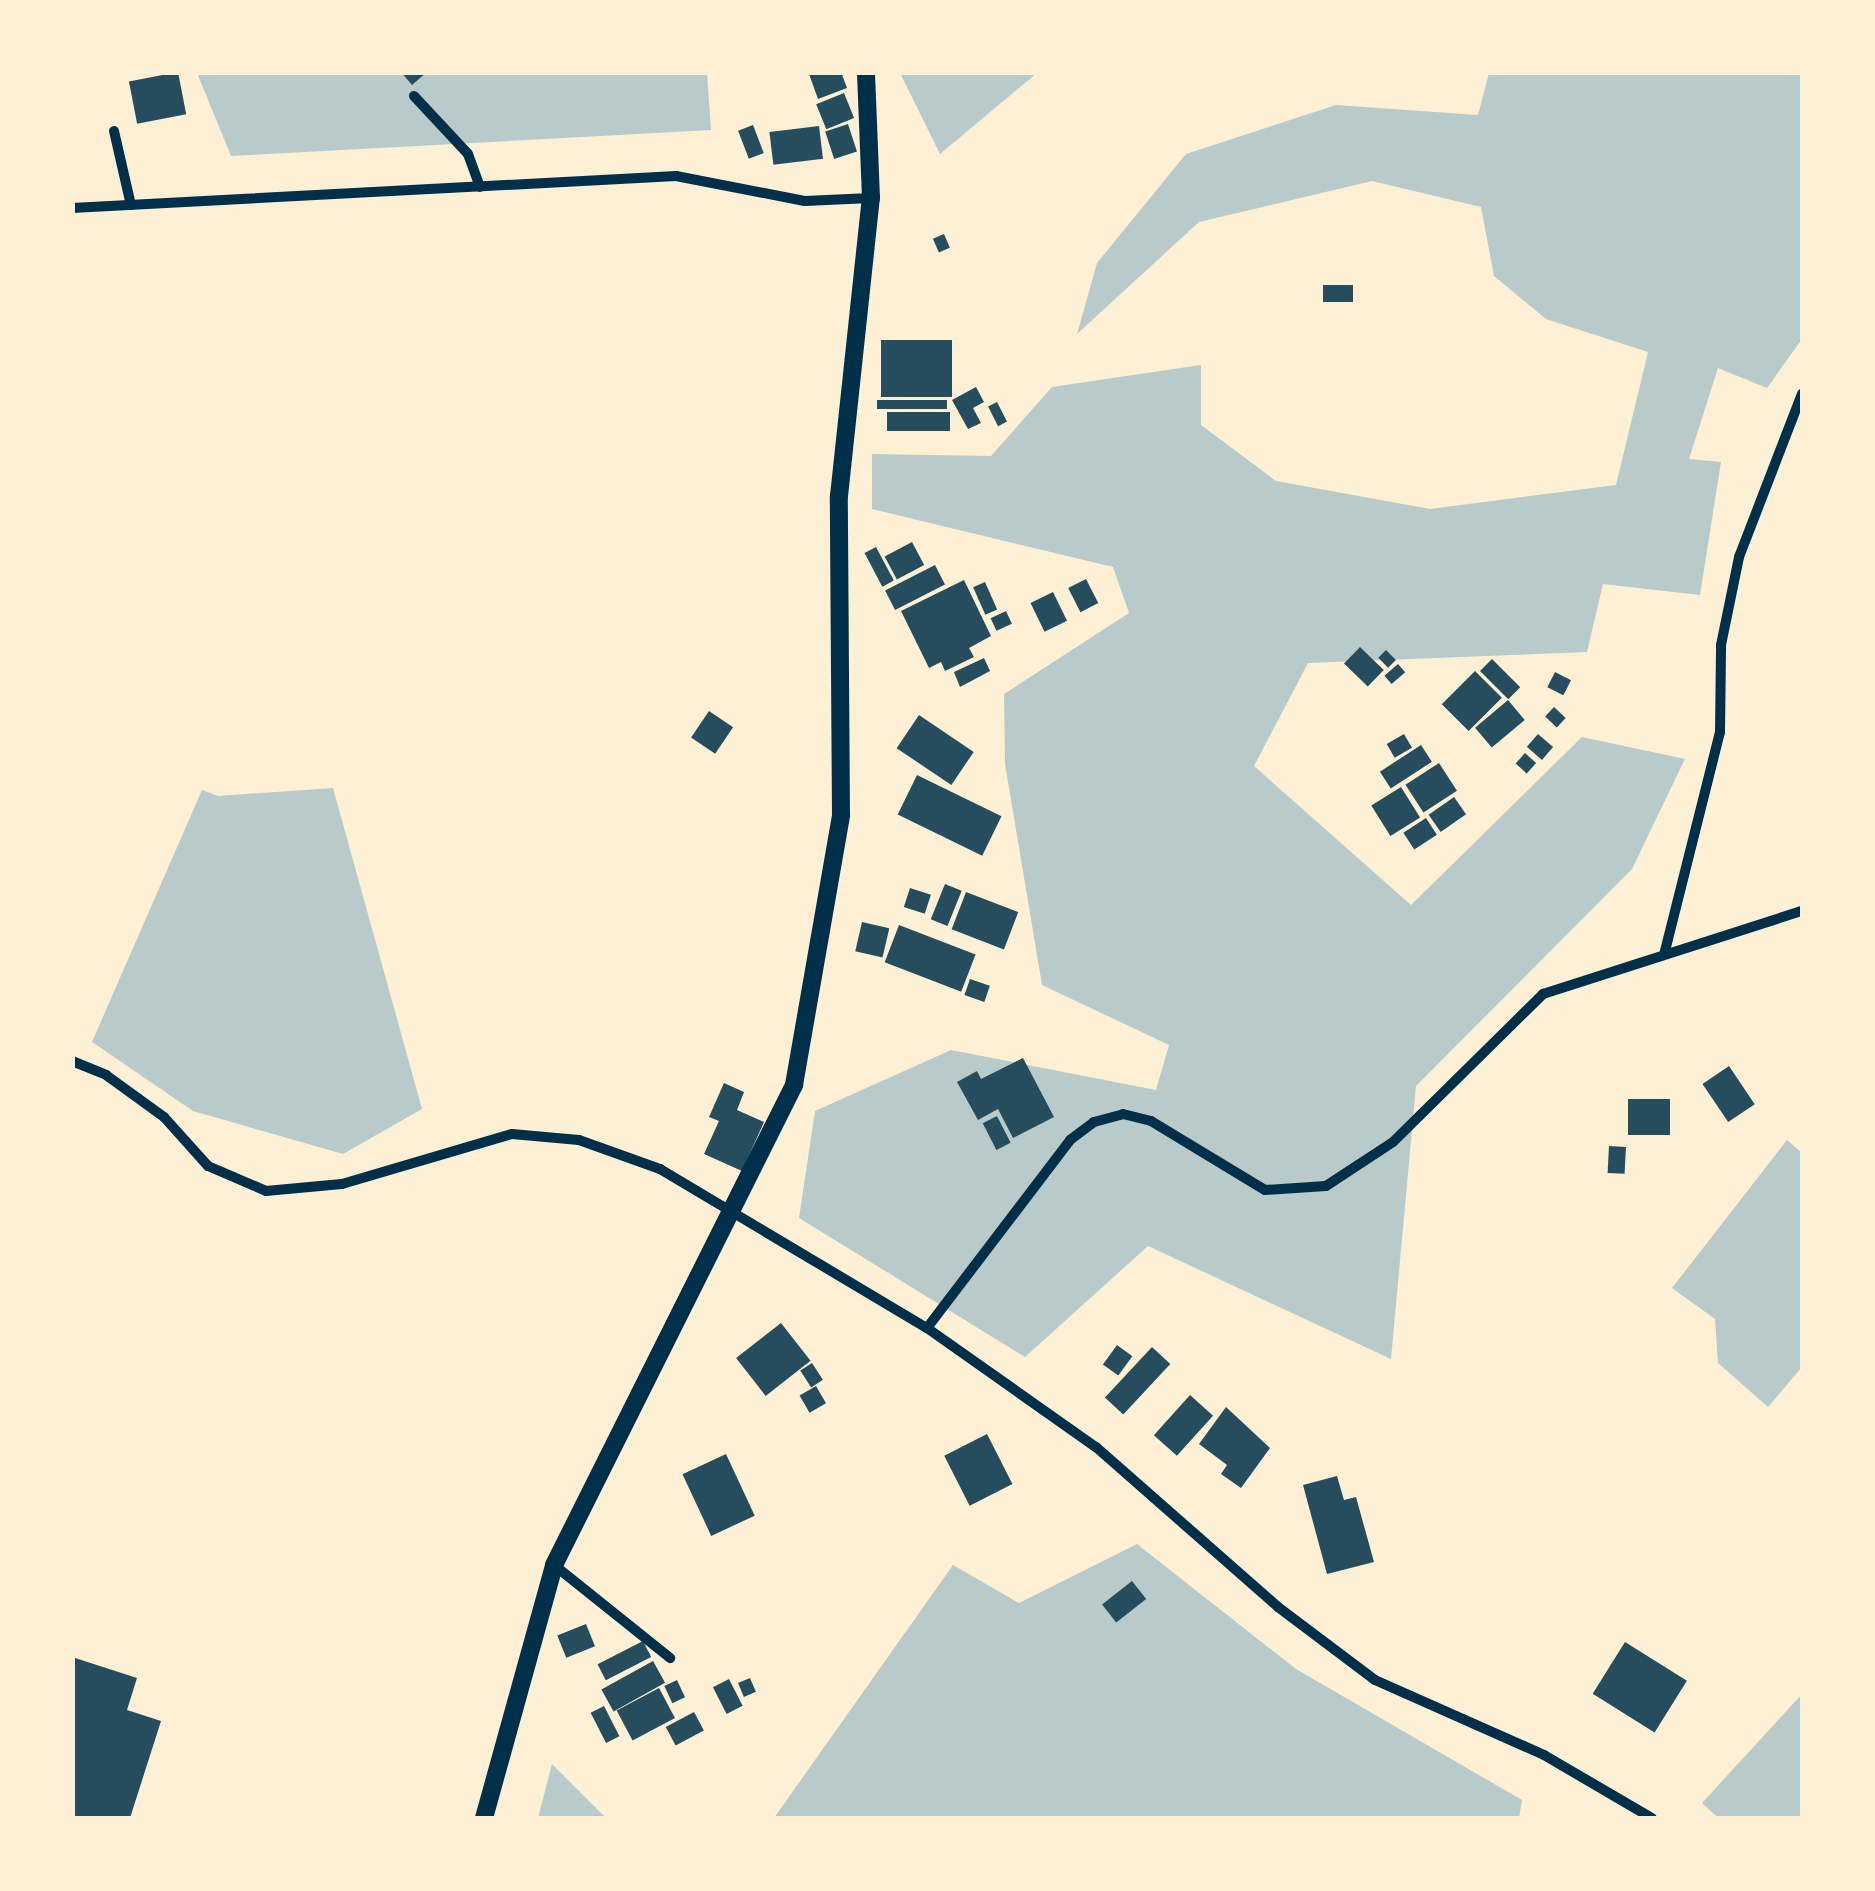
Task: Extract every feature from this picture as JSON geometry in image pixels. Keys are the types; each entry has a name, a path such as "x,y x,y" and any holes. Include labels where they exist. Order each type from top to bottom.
{"street":[{"path":"484,1818 554,1566 794,1085 841,815 838,496 871,198 866,72"},
{"path":"414,96 468,154 480,186"},
{"path":"114,130 131,205"},
{"path":"72,208 676,176 805,201 871,198"},
{"path":"1665,951 1720,732 1721,645 1739,556 1802,394"},
{"path":"927,1328 1070,1140 1094,1122 1123,1114 1150,1121 1266,1190 1326,1186 1393,1142 1543,994 1665,951 1802,911"},
{"path":"72,1060 106,1075 164,1117 208,1166 266,1191 342,1184 512,1134 579,1140 660,1169 927,1328 1096,1447 1278,1608 1375,1680 1544,1755 1652,1818"},
{"path":"554,1566 670,1658"}],"shaded area":[{"path":"197,73 707,73 711,130 231,156"},
{"path":"900,73 1037,73 940,154"},
{"path":"1489,73 1802,73 1802,339 1767,388 1718,368 1689,459 1721,462 1700,595 1603,584 1587,652 1308,663 1254,766 1411,905 1582,737 1685,759 1632,869 1416,1086 1391,1359 1148,1246 1025,1357 799,1218 815,1111 951,1050 1156,1090 1169,1045 1042,985 1005,764 1004,694 1129,613 1113,567 872,509 872,454 991,456 1052,387 1201,365 1201,425 1276,481 1430,509 1616,485 1648,352 1546,319 1494,276 1481,207 1372,181 1199,222 1077,334 1097,263 1186,154 1336,105 1478,115"},
{"path":"333,788 422,1109 343,1154 193,1111 92,1042 202,790 218,796"},
{"path":"1787,1140 1802,1153 1802,1367 1768,1407 1718,1363 1715,1319 1672,1288"},
{"path":"1137,1544 1296,1669 1522,1800 1519,1818 774,1818 953,1565 1019,1603"},
{"path":"1802,1694 1802,1818 1718,1818 1702,1803"},
{"path":"552,1764 606,1818 538,1818"}],"building":[{"path":"178,72 186,114 137,124 129,82"},
{"path":"401,72 427,72 412,85"},
{"path":"841,72 847,88 818,99 809,74"},
{"path":"844,93 854,118 826,129 816,104"},
{"path":"848,124 857,152 834,159 825,131"},
{"path":"753,125 764,153 749,159 738,131"},
{"path":"819,126 823,159 773,165 769,132"},
{"path":"944,234 950,248 939,252 933,239"},
{"path":"1323,285 1353,285 1353,302 1323,302"},
{"path":"881,340 952,340 952,397 881,397"},
{"path":"976,387 984,402 973,408 981,423 968,429 952,400"},
{"path":"877,400 947,400 947,409 877,409"},
{"path":"997,402 1007,422 998,426 988,407"},
{"path":"887,412 950,412 950,431 887,431"},
{"path":"912,542 924,565 897,580 885,557"},
{"path":"876,547 894,581 882,587 865,553"},
{"path":"935,565 945,585 895,610 885,590"},
{"path":"1086,579 1098,603 1080,612 1068,588"},
{"path":"964,580 991,636 969,648 974,657 945,671 941,662 929,668 901,611"},
{"path":"985,582 997,609 985,615 973,587"},
{"path":"1053,592 1067,621 1045,632 1031,603"},
{"path":"1006,611 1012,624 997,631 991,618"},
{"path":"1360,647 1384,670 1368,686 1344,664"},
{"path":"1386,650 1396,660 1388,668 1378,658"},
{"path":"984,658 990,671 960,687 954,672"},
{"path":"1492,659 1520,687 1508,699 1480,671"},
{"path":"1398,664 1405,672 1392,684 1384,676"},
{"path":"1475,671 1502,698 1469,731 1442,704"},
{"path":"1555,672 1571,680 1563,695 1547,687"},
{"path":"1508,700 1525,720 1492,748 1475,728"},
{"path":"1554,707 1566,718 1557,727 1545,717"},
{"path":"709,711 733,727 715,754 691,738"},
{"path":"919,715 974,752 951,785 897,748"},
{"path":"1404,734 1412,748 1395,758 1387,744"},
{"path":"1538,734 1553,747 1542,760 1527,747"},
{"path":"1421,745 1432,762 1391,788 1380,772"},
{"path":"1525,753 1536,763 1527,773 1516,763"},
{"path":"1439,763 1457,791 1423,812 1405,785"},
{"path":"917,775 1001,816 982,856 898,815"},
{"path":"1401,787 1420,818 1390,836 1371,806"},
{"path":"1454,797 1466,814 1441,832 1429,815"},
{"path":"1426,818 1437,835 1414,849 1403,833"},
{"path":"945,884 962,891 947,926 931,919"},
{"path":"910,888 931,895 925,914 904,907"},
{"path":"966,892 1018,912 1004,949 952,929"},
{"path":"862,922 889,928 883,958 855,951"},
{"path":"899,925 976,954 961,992 885,962"},
{"path":"970,979 990,986 984,1002 964,995"},
{"path":"1023,1058 1054,1117 1013,1138 998,1109 978,1120 957,1082 977,1071 981,1079"},
{"path":"1729,1066 1755,1104 1728,1122 1702,1084"},
{"path":"724,1083 744,1092 737,1110 764,1122 742,1171 704,1154 719,1121 709,1117"},
{"path":"1628,1099 1670,1099 1670,1135 1628,1135"},
{"path":"997,1116 1011,1143 996,1150 983,1123"},
{"path":"1609,1146 1626,1147 1625,1174 1608,1173"},
{"path":"781,1323 811,1361 766,1396 736,1358"},
{"path":"1117,1345 1132,1356 1118,1376 1103,1364"},
{"path":"1152,1347 1170,1364 1123,1415 1105,1397"},
{"path":"812,1363 823,1380 811,1387 800,1371"},
{"path":"816,1386 826,1403 810,1413 800,1396"},
{"path":"1190,1395 1213,1416 1177,1456 1154,1435"},
{"path":"1226,1407 1270,1448 1241,1488 1221,1474 1227,1465 1199,1444"},
{"path":"987,1434 1012,1484 970,1506 944,1456"},
{"path":"726,1454 755,1516 711,1536 682,1474"},
{"path":"1337,1476 1344,1500 1356,1497 1374,1562 1327,1574 1303,1485"},
{"path":"1132,1581 1146,1599 1116,1623 1102,1604"},
{"path":"586,1624 595,1646 566,1658 557,1636"},
{"path":"643,1641 651,1657 606,1680 598,1664"},
{"path":"1625,1642 1687,1681 1655,1732 1593,1694"},
{"path":"72,1657 137,1678 127,1710 161,1721 130,1818 72,1818"},
{"path":"653,1661 665,1683 614,1711 601,1690"},
{"path":"750,1678 756,1692 744,1697 738,1683"},
{"path":"729,1679 743,1706 727,1714 713,1687"},
{"path":"677,1680 685,1697 672,1703 664,1686"},
{"path":"659,1688 675,1718 633,1741 617,1711"},
{"path":"604,1706 619,1736 606,1743 591,1713"},
{"path":"694,1712 704,1731 676,1746 666,1727"}]}
